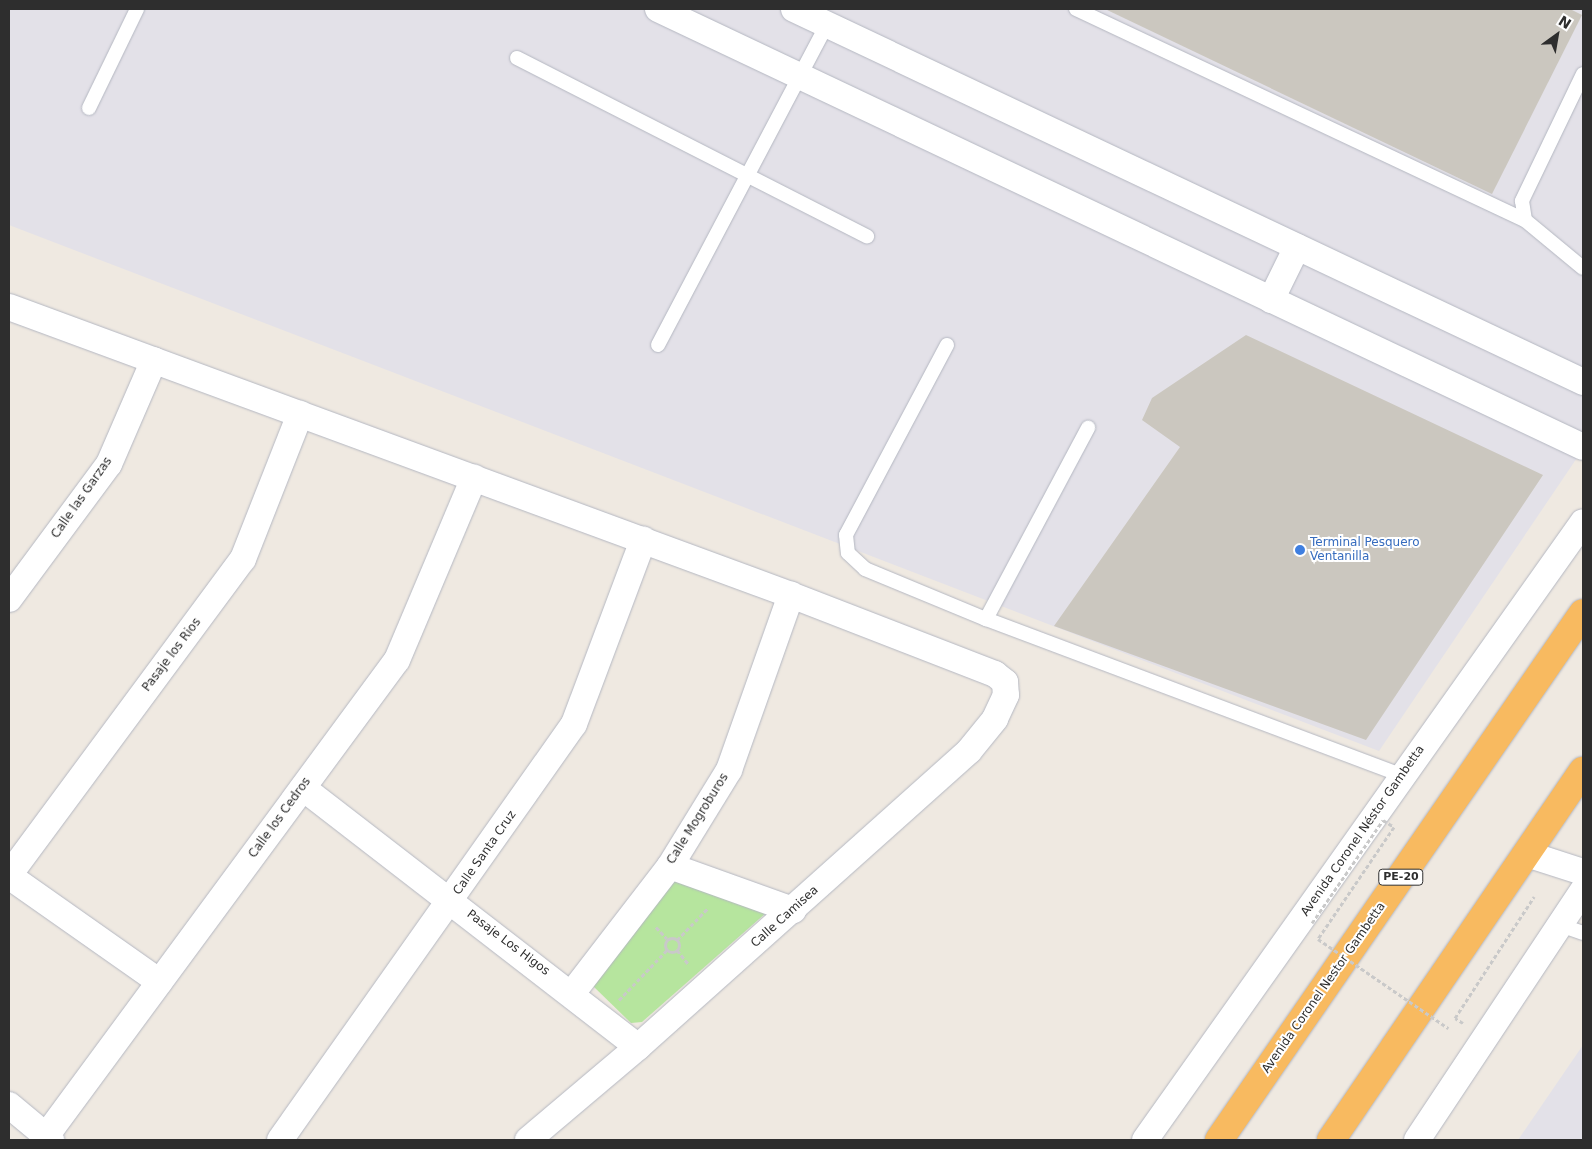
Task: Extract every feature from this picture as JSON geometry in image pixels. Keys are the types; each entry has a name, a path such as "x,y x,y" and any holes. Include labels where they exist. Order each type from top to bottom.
{"highway":[{"name":"Avenida Coronel Nestor Gambetta","path":"1219,1140 1583,613"},
{"path":"1331,1140 1583,770"}],"street":[{"path":"658,9 1583,447"},
{"path":"794,9 1583,382"},
{"path":"1271,300 1297,247"},
{"path":"9,308 791,595"},
{"name":"Calle las Garzas","path":"9,599 109,464 154,360"},
{"name":"Pasaje los Rios","path":"9,876 243,560 300,414"},
{"name":"Calle los Cedros","path":"49,1138 160,982 397,660 474,478"},
{"name":"Avenida Coronel Néstor Gambetta","path":"1144,1140 1583,522"},
{"name":"Calle Santa Cruz","path":"280,1140 574,724 643,540"},
{"name":"Calle Camisea","path":"528,1140 638,1047 793,910 968,751 994,718 1006,695 1005,682 995,674 791,595"},
{"name":"Calle Mogroburos","path":"573,992 670,866 729,770 791,595"},
{"name":"Pasaje Los Higos","path":"303,788 573,992 638,1047"},
{"path":"1527,854 1583,872"},
{"path":"670,866 793,910"},
{"path":"9,876 160,982"},
{"path":"1417,1140 1572,929 1583,890"},
{"path":"9,1105 49,1138"}],"lane":[{"path":"89,108 137,9"},
{"path":"1076,9 1525,220 1583,268"},
{"path":"658,345 801,78 826,25"},
{"path":"517,58 867,236"},
{"path":"1525,220 1522,201 1583,74"},
{"path":"947,345 846,535 848,553 865,568 986,619 1402,775"},
{"path":"986,619 1088,428"}],"path":[{"path":"1312,923 1384,820 1394,827 1318,939 1448,1028"},
{"path":"1466,1025 1455,1018 1534,897"},
{"path":"695,973 677,950 677,940 714,901"},
{"path":"616,1002 667,950 667,940 677,940"},
{"path":"667,950 677,950"},
{"path":"609,996 622,1007"}],"shaded area":[{"path":"9,9 1583,9 1583,449 1379,751 9,225"},
{"path":"1583,1045 1583,1140 1518,1140"}],"green space":[{"path":"678,871 766,913 642,1022 631,1023 593,986"}],"building":[{"path":"1105,9 1570,9 1582,15 1492,194"},
{"name":"Terminal Pesquero Ventanilla","path":"1246,335 1543,475 1366,740 1054,626 1180,447 1142,420 1152,398"}],"place":[{"name":"Terminal Pesquero Ventanilla","path":"1300,550"}]}
